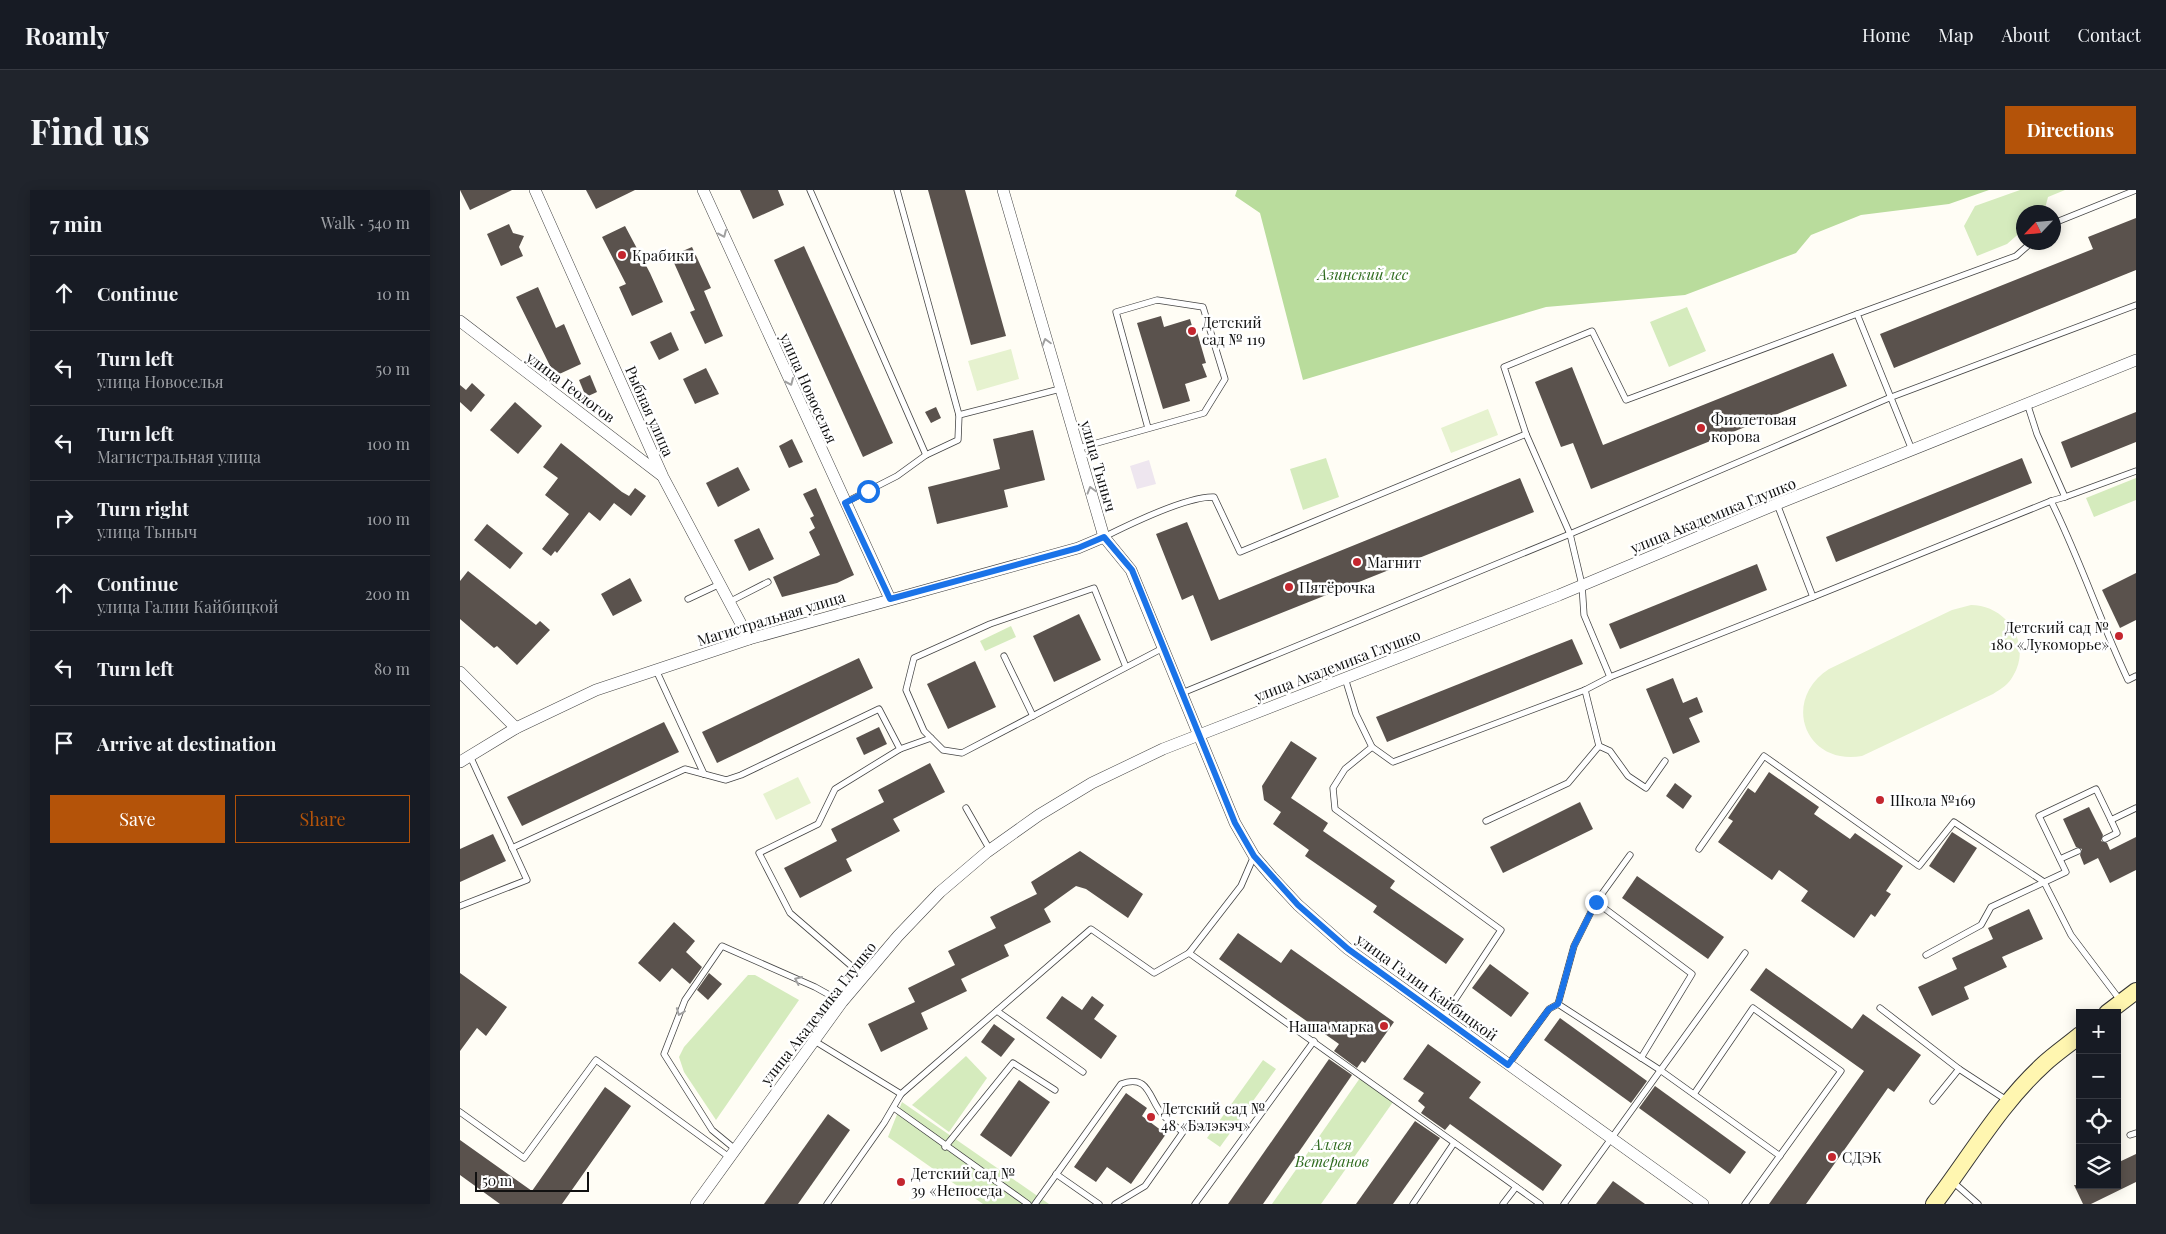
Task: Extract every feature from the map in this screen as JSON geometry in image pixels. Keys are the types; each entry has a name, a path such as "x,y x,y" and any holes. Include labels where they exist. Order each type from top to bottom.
{"main road":[{"path":"2112,1009 2136,991"},
{"path":"1934,1204 1985,1132 2009,1102 2043,1065 2076,1038"}],"street":[{"name":"Рыбная улица","path":"535,190 663,477 749,639"},
{"name":"улица Новоселья","path":"703,190 890,599"},
{"name":"улица Тыныч","path":"1003,190 1104,537 1132,570 1199,735"},
{"name":"улица Геологов","path":"460,322 663,477"},
{"name":"улица Академика Глушко","path":"696,1204 813,1040 862,976 940,892 990,850 1039,815 1092,783 1199,735 1582,585 1777,504 2136,360"},
{"name":"Магистральная улица","path":"465,759 516,728 596,690 749,639 1078,548 1104,537"},
{"path":"460,672 516,728"},
{"name":"улица Галии Кайбицкой","path":"1199,735 1235,823 1254,856 1298,905 1348,949 1703,1204"}],"lane":[{"path":"810,190 926,455"},
{"path":"845,503 897,476 926,455 958,440 959,415 897,190"},
{"path":"2061,220 2136,190"},
{"path":"1610,677 1584,615 1582,585 1570,534 1526,434 1504,367 1592,331 1626,400 2016,256 2023,250"},
{"path":"1079,448 1204,414 1225,378 1203,307 1157,300 1116,312 1148,428"},
{"path":"1182,693 1570,534 1889,398 2136,305"},
{"path":"1857,314 1889,398 1912,450"},
{"path":"959,415 1060,389"},
{"path":"2027,403 2037,434 2065,497"},
{"path":"1104,537 1130,523 1201,496 1214,497 1240,552 1526,434"},
{"path":"1345,678 1356,714 1372,747 1393,762 1585,690 1610,677 2051,500 2065,497 2136,471"},
{"path":"2051,500 2090,586 2110,642 2128,680 2136,676"},
{"path":"1777,504 1813,597"},
{"path":"729,602 768,582"},
{"path":"688,599 720,584"},
{"path":"1126,667 1094,588 990,624 914,658 906,690 924,731 943,750 962,753 1163,648"},
{"path":"1004,656 1033,716"},
{"path":"656,670 704,774"},
{"path":"1585,690 1599,746"},
{"path":"512,848 685,769 726,780 741,775 879,709 900,749"},
{"path":"862,976 790,913 759,853 818,824 835,789 900,749 931,738"},
{"path":"1599,746 1610,751 1628,776 1646,788 1665,761"},
{"path":"1486,821 1568,783 1599,746"},
{"path":"1372,747 1346,769 1333,788 1335,809 1501,930 1443,1018"},
{"path":"1699,849 1764,756 1919,866 1954,822 2044,882 2071,935 2121,1002"},
{"path":"460,906 527,880 465,759"},
{"path":"1926,955 1981,924 1991,907 2066,872 2039,816 2096,789 2117,833 2104,839"},
{"path":"966,808 990,850"},
{"path":"2111,820 2136,808"},
{"path":"2060,859 2078,851"},
{"path":"1508,1065 1549,1009 1558,1004 1574,946 1596,902 1630,855"},
{"path":"827,1204 894,1108 901,1094 1091,929 1154,973 1189,953 1241,886 1254,856"},
{"path":"1596,902 1692,974 1641,1058"},
{"path":"732,1153 712,1130 664,1054 684,1000 722,946 816,987 842,1002"},
{"path":"1189,953 1540,1204"},
{"path":"1564,1204 1745,953"},
{"path":"1558,1004 1660,1070 1780,1156"},
{"path":"1694,1094 1753,1008 1841,1071 1745,1204"},
{"path":"1880,1008 1959,1069 2009,1102"},
{"path":"997,1011 1083,1072"},
{"path":"813,1040 901,1094"},
{"path":"1195,1204 1314,1041"},
{"path":"460,1112 524,1158 596,1060 732,1153"},
{"path":"945,1146 1013,1063 1055,1090"},
{"path":"1934,1101 1959,1069"},
{"path":"1035,1204 1121,1084 1130,1080 1138,1082 1150,1091 1162,1114 1183,1132 1146,1186 1115,1204"},
{"path":"894,1108 1028,1204"},
{"path":"1413,1204 1454,1143"},
{"path":"1056,1174 1099,1204"},
{"path":"1952,1181 1978,1204"},
{"path":"1504,1204 1516,1187"}],"shaded area":[{"path":"1149,460 1156,484 1137,489 1130,466"}],"green space":[{"name":"Азинский лес","path":"1237,190 1989,190 1949,204 1861,215 1811,235 1796,253 1685,295 1546,307 1303,380 1260,213 1235,196"},
{"path":"2020,190 2065,190 2048,197 2046,205 2016,205 2016,236 2007,244 1977,256 1964,226 1975,206"},
{"path":"1687,307 1706,351 1669,367 1650,322"},
{"path":"1011,349 1019,379 977,391 968,361"},
{"path":"1488,409 1498,435 1451,453 1441,428"},
{"path":"1326,458 1339,497 1303,510 1290,469"},
{"path":"2136,478 2136,500 2094,517 2086,498"},
{"path":"1971,605 1995,611 2013,628 2018,639 2020,651 2018,663 2011,679 2004,686 1993,694 1862,756 1842,756 1826,751 1814,741 1806,728 1803,713 1806,698 1814,682 1829,669 1952,610"},
{"path":"1011,626 1016,637 985,651 980,641"},
{"path":"798,777 811,803 776,820 763,794"},
{"path":"748,975 755,975 799,1000 716,1120 684,1072 679,1057 684,1047"},
{"path":"966,1056 987,1078 949,1132 912,1105"},
{"path":"1263,1060 1276,1069 1220,1147 1207,1138"},
{"name":"Аллея Ветеранов","path":"1360,1078 1393,1102 1321,1204 1272,1204"},
{"path":"902,1102 1049,1204 983,1204 888,1137"}],"building":[{"path":"460,190 512,190 470,210"},
{"path":"586,190 635,190 596,209"},
{"path":"740,190 778,190 784,205 753,219"},
{"path":"928,190 965,190 1006,336 971,345"},
{"path":"2136,218 2136,270 1894,368 1880,334 2093,249 2088,237"},
{"path":"509,224 513,233 524,236 519,247 523,256 501,266 487,234"},
{"path":"625,226 663,302 632,316 619,287 626,284 602,237"},
{"path":"804,246 893,443 863,457 774,260"},
{"path":"692,247 711,288 704,291 723,336 705,344 690,312 695,310 671,256"},
{"path":"538,287 556,328 564,324 581,364 555,376 516,297"},
{"path":"1161,316 1164,327 1190,319 1194,333 1197,332 1206,363 1202,364 1207,377 1185,384 1190,401 1163,409 1137,323"},
{"path":"671,332 679,350 659,360 650,342"},
{"path":"1833,353 1847,386 1591,489 1573,443 1561,447 1535,382 1572,367 1603,445"},
{"path":"706,368 719,394 695,404 683,379"},
{"path":"590,375 597,392 586,397 579,380"},
{"path":"472,383 485,395 471,412 460,402 460,385 466,390"},
{"path":"515,402 542,426 518,454 490,430"},
{"path":"936,407 941,418 931,423 925,412"},
{"path":"2136,412 2136,442 2071,468 2061,442"},
{"path":"1033,430 1045,480 1004,490 1008,507 937,524 928,487 1000,469 993,439"},
{"path":"792,439 803,462 789,468 779,446"},
{"path":"561,443 622,492 629,496 635,488 646,496 631,516 614,503 600,521 589,512 557,553 555,551 551,556 542,549 569,514 545,495 558,478 543,467"},
{"path":"2022,458 2032,483 1836,562 1826,537"},
{"path":"738,467 750,490 718,507 706,483"},
{"path":"1520,478 1534,512 1211,641 1193,595 1182,600 1156,534 1187,522 1219,600"},
{"path":"816,488 854,575 837,583 782,597 773,577 820,555 809,532 815,528 810,518 814,516 803,494"},
{"path":"487,524 523,553 510,569 474,540"},
{"path":"759,528 774,559 749,571 734,540"},
{"path":"1757,564 1767,590 1620,649 1609,624"},
{"path":"468,571 536,625 540,621 550,630 517,665 497,646 494,648 460,619 460,581"},
{"path":"2136,573 2136,620 2120,628 2102,590"},
{"path":"630,578 642,601 613,616 601,594"},
{"path":"1079,614 1101,660 1054,682 1033,636"},
{"path":"1572,639 1583,664 1387,742 1376,717"},
{"path":"859,658 873,688 717,763 702,732"},
{"path":"975,661 996,707 948,729 927,684"},
{"path":"1673,678 1683,703 1697,697 1703,712 1689,718 1700,742 1673,754 1646,689"},
{"path":"664,722 679,752 522,826 507,797"},
{"path":"879,727 887,744 864,755 856,738"},
{"path":"1291,741 1317,758 1291,798 1328,823 1323,831 1395,881 1390,888 1464,939 1446,964 1373,912 1377,906 1305,856 1309,850 1273,824 1281,812 1264,800 1262,786"},
{"path":"930,763 945,792 893,819 900,831 846,859 852,871 800,898 784,868 837,841 831,829 884,802 878,790"},
{"path":"1769,772 1819,807 1814,814 1850,839 1855,833 1903,866 1886,891 1891,894 1875,917 1871,914 1854,938 1801,901 1808,891 1779,870 1772,880 1718,842 1733,821 1728,818 1748,788 1755,793"},
{"path":"1675,783 1692,796 1683,809 1666,796"},
{"path":"1580,802 1593,829 1503,873 1490,847"},
{"path":"2089,807 2103,835 2101,841 2107,843 2110,850 2136,837 2136,870 2110,883 2098,858 2084,865 2080,855 2082,849 2076,847 2063,819"},
{"path":"1952,832 1977,848 1954,883 1929,866"},
{"path":"493,834 506,861 460,882 460,849"},
{"path":"1080,851 1143,894 1128,918 1086,889 1076,886 1044,909 1051,922 1004,945 1009,956 961,979 967,991 921,1013 928,1029 881,1052 868,1024 915,1002 908,988 955,965 948,951 996,928 990,917 1037,894 1031,882"},
{"path":"1637,876 1724,937 1708,959 1622,898"},
{"path":"2029,909 2043,939 2002,957 2007,967 1964,987 1969,999 1932,1016 1918,987 1957,969 1952,958 1993,939 1988,928"},
{"path":"674,922 695,941 686,952 702,967 690,984 672,968 660,982 638,963"},
{"path":"1238,933 1281,963 1291,949 1394,1022 1365,1063 1362,1061 1357,1068 1334,1051 1339,1044 1219,959"},
{"path":"1490,964 1529,993 1511,1017 1472,988"},
{"path":"1766,968 1852,1029 1863,1014 1921,1055 1894,1092 1888,1088 1806,1204 1769,1204 1864,1071 1750,990"},
{"path":"460,973 507,1007 486,1036 477,1028 460,1051"},
{"path":"709,973 722,984 708,1000 697,990"},
{"path":"1062,996 1082,1010 1092,996 1104,1005 1094,1019 1117,1036 1101,1059 1046,1018"},
{"path":"1560,1018 1647,1081 1631,1103 1544,1040"},
{"path":"994,1024 1015,1039 1001,1057 981,1042"},
{"path":"1428,1044 1481,1082 1469,1098 1562,1165 1543,1191 1450,1124 1445,1130 1421,1113 1425,1107 1418,1101 1424,1093 1403,1079"},
{"path":"1329,1059 1352,1075 1263,1204 1228,1204"},
{"path":"1019,1080 1050,1102 1011,1157 980,1135"},
{"path":"1655,1086 1746,1152 1730,1174 1639,1108"},
{"path":"605,1087 631,1106 562,1204 500,1204 460,1175 460,1140 532,1191"},
{"path":"1126,1093 1147,1108 1142,1116 1166,1134 1131,1184 1107,1167 1096,1182 1074,1167"},
{"path":"828,1114 850,1130 798,1204 764,1204"},
{"path":"1415,1121 1440,1138 1393,1204 1356,1204"},
{"path":"2136,1154 2136,1182 2091,1204 2083,1204 2074,1185 2076,1185 2076,1189 2121,1189 2121,1161"},
{"path":"1613,1181 1645,1204 1596,1204"}],"place":[{"name":"Крабики","path":"622,255"},
{"name":"Детский сад № 119","path":"1192,331"},
{"name":"Фиолетовая корова","path":"1701,428"},
{"name":"Магнит","path":"1357,562"},
{"name":"Пятёрочка","path":"1289,587"},
{"name":"Детский сад № 180 «Лукоморье»","path":"2119,636"},
{"name":"Школа №169","path":"1880,800"},
{"name":"Наша марка","path":"1384,1026"},
{"name":"Детский сад № 48 «Бэлэкэч»","path":"1151,1117"},
{"name":"СДЭК","path":"1832,1157"},
{"name":"Детский сад № 39 «Непоседа","path":"901,1182"}],"route":[{"path":"868,491 845,503 890,599 1078,548 1104,537 1132,570 1235,823 1254,856 1298,905 1348,949 1508,1065 1549,1009 1558,1004 1574,946 1596,902"}]}
